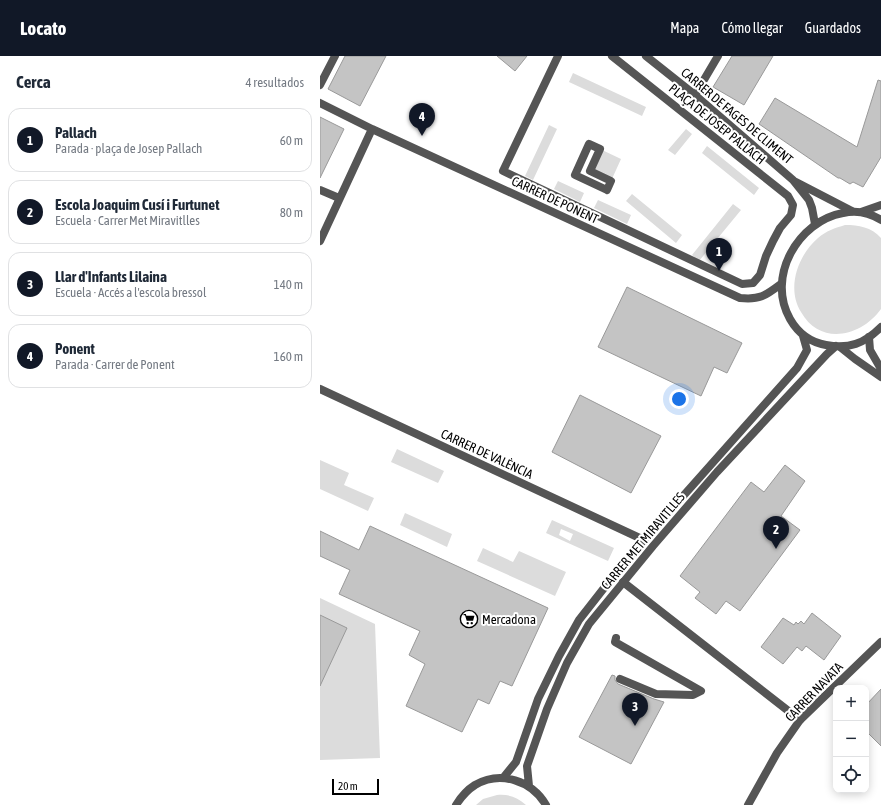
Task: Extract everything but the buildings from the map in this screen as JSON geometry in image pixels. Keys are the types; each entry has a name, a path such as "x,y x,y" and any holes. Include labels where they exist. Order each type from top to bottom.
{"street":[{"path":"320,84 334,56"},
{"name":"PLAÇA DE JOSEP PALLACH","path":"558,56 503,171 742,284 747,285 752,283 760,275 766,256 780,228 791,215 793,205 791,200 788,196 612,56"},
{"name":"CARRER DE FAGES DE CLIMENT","path":"646,56 695,95 793,180 808,200 812,208 815,224"},
{"path":"695,95 718,56"},
{"name":"CARRER DE PONENT","path":"320,103 372,129 740,298 753,300 760,298 781,284"},
{"path":"320,241 372,129"},
{"path":"589,144 600,149 590,171 611,181 607,190 574,175 589,144"},
{"name":"CARRER DE FAGES DE CLIMENT","path":"793,180 856,212 873,216 881,220"},
{"path":"320,190 339,198"},
{"path":"881,205 856,212 833,215 815,224 798,242 790,254 784,269 781,284 787,314 794,326 803,336 822,344 838,347 856,344 869,337 881,327"},
{"name":"CARRER MET MIRAVITLLES","path":"503,778 516,762 538,699 579,620 644,540 797,368 807,350 803,336"},
{"path":"869,337 870,350 881,369"},
{"path":"838,347 881,377"},
{"name":"CARRER MET MIRAVITLLES","path":"529,786 527,766 547,709 567,663 589,624 717,472 827,354 838,347"},
{"name":"CARRER DE VALÈNCIA","path":"320,389 644,540"},
{"path":"623,582 800,720"},
{"path":"616,638 615,642 701,691 693,695 656,694 620,679"},
{"name":"CARRER NAVATA","path":"748,805 777,753 800,720 881,642"},
{"path":"456,805 464,793 476,784 489,779 503,778 516,780 529,786 541,796 546,805"}],"shaded area":[{"path":"573,73 646,107 642,116 569,82"},
{"path":"549,125 557,129 533,180 525,176"},
{"path":"686,129 692,134 675,155 668,150"},
{"path":"707,146 759,188 754,195 702,153"},
{"path":"600,149 621,159 611,181 590,171"},
{"path":"558,181 584,193 580,202 554,189"},
{"path":"632,194 682,235 676,243 626,201"},
{"path":"598,200 631,215 627,224 594,208"},
{"path":"733,204 741,210 699,261 692,255"},
{"path":"845,225 864,227 873,231 881,238 881,309 873,319 863,326 841,334 829,333 819,330 809,323 801,312 795,293 796,272 805,253 818,238 824,233"},
{"path":"397,449 444,471 438,483 391,462"},
{"path":"320,460 349,473 344,485 374,498 368,511 320,489"},
{"path":"405,513 452,534 447,547 400,525"},
{"path":"552,520 614,548 608,561 546,533","holes":["561,529 573,534 570,541 559,535"]},
{"path":"483,548 513,562 519,551 566,572 555,596 477,561"},
{"path":"320,598 375,624 380,758 320,760"},
{"path":"497,795 513,797 526,805 476,805 483,799"}],"place":[{"name":"Ponent","path":"422,136"},
{"name":"Pallach","path":"719,271"},
{"name":"Escola Joaquim Cusí i Furtunet","path":"776,549"},
{"name":"Mercadona","path":"469,619"},
{"name":"Llar d'Infants Lilaina","path":"635,726"}]}
